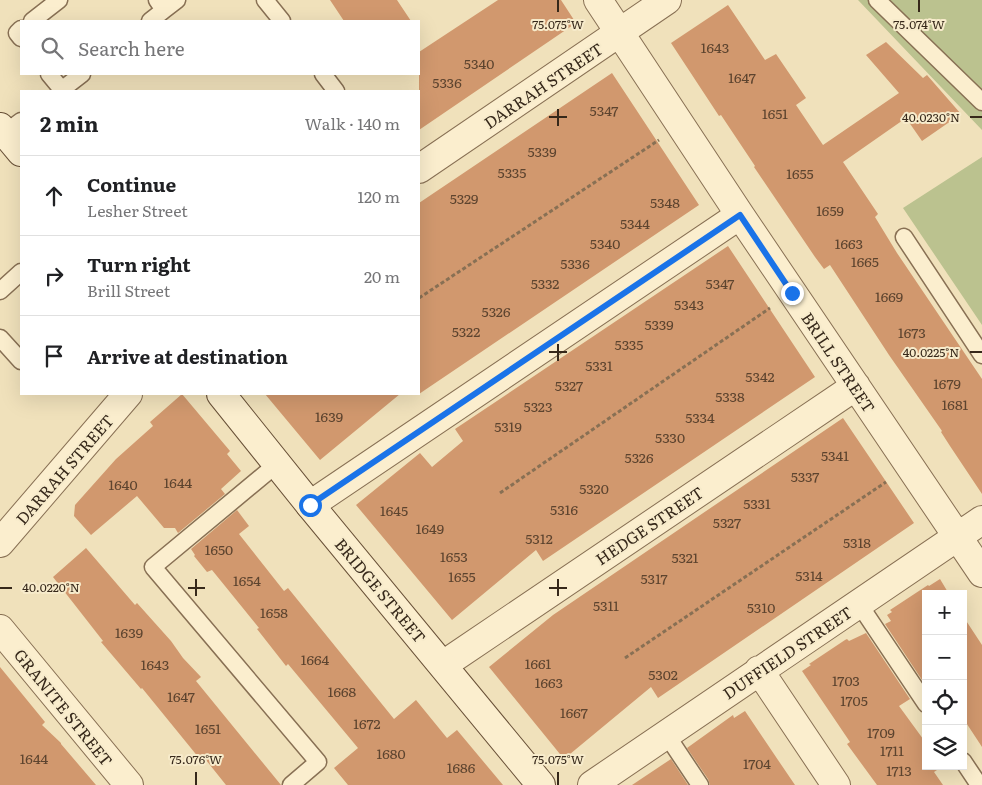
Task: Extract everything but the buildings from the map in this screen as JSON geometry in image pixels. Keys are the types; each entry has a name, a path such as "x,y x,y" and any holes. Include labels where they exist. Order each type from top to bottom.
{"street":[{"name":"BRILL STREET","path":"598,0 792,293 982,573"},
{"name":"DARRAH STREET","path":"420,168 667,0"},
{"path":"310,505 740,215"},
{"name":"HEDGE STREET","path":"443,665 856,386"},
{"name":"DARRAH STREET","path":"0,543 127,395"},
{"name":"BRIDGE STREET","path":"221,395 542,785"},
{"name":"DUFFIELD STREET","path":"592,785 982,520"},
{"name":"GRANITE STREET","path":"0,629 129,785"},
{"path":"759,670 836,785"}],"lane":[{"path":"33,20 59,0"},
{"path":"265,0 281,20"},
{"path":"877,0 982,102"},
{"path":"151,20 166,3"},
{"path":"50,75 61,90"},
{"path":"63,90 81,75"},
{"path":"324,75 335,90"},
{"path":"904,237 982,355"},
{"path":"0,291 20,273"},
{"path":"0,338 20,360"},
{"path":"277,464 153,567 318,762 291,785"},
{"path":"859,604 922,698"},
{"path":"666,734 700,785"},
{"path":"967,767 979,785"}],"path":[{"path":"420,297 681,125"},
{"path":"500,492 792,293"},
{"path":"625,658 910,465"}],"green space":[{"path":"858,0 982,0 982,130"},
{"path":"982,157 982,325 903,208"}],"route":[{"path":"310,505 740,215 792,293"}]}
